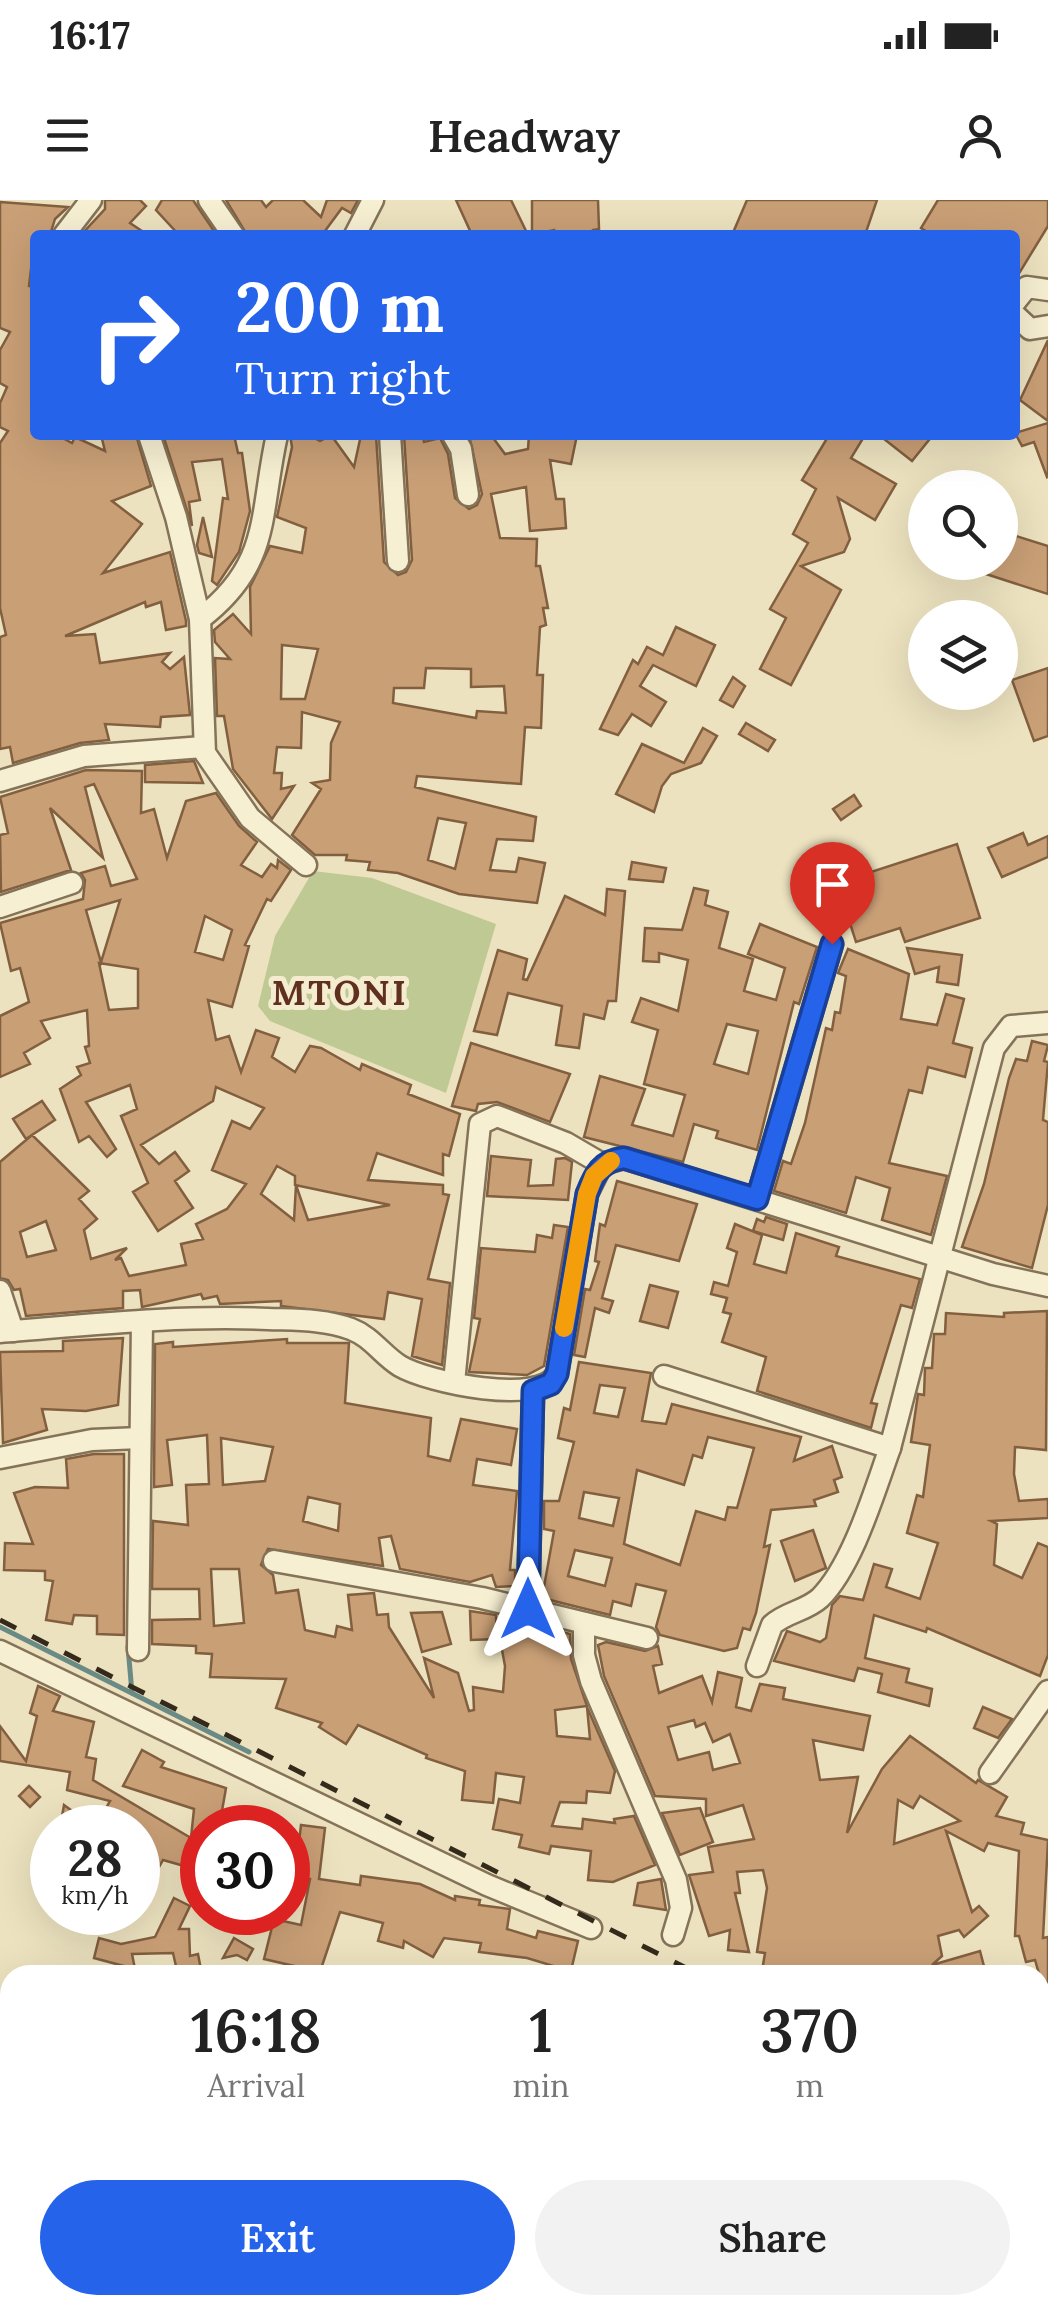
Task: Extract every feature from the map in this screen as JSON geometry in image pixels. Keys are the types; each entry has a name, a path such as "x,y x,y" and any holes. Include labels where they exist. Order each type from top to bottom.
{"street":[{"path":"68,230 90,200"},
{"path":"209,200 230,230"},
{"path":"358,230 373,200"},
{"path":"1020,296 1028,287 1048,290"},
{"path":"1020,320 1030,330 1048,326"},
{"path":"150,440 176,516 200,619 203,746 219,778 250,818 306,865"},
{"path":"200,619 230,594 248,571 266,507 275,440"},
{"path":"390,440 398,560"},
{"path":"456,440 462,449 468,494"},
{"path":"0,780 84,756 203,746"},
{"path":"0,907 72,883"},
{"path":"757,1199 832,944"},
{"path":"756,1666 772,1625 817,1601 838,1574 890,1448 994,1048 1011,1026 1048,1023"},
{"path":"454,1382 480,1124 497,1116 566,1142 602,1164 624,1158 637,1160 940,1257 1048,1286"},
{"path":"0,1291 7,1331 250,1318 328,1323 366,1336 401,1366 454,1382 533,1391 551,1384 557,1374 587,1194 602,1164"},
{"path":"138,1650 142,1321"},
{"path":"664,1376 890,1448"},
{"path":"528,1609 533,1391"},
{"path":"0,1458 92,1440 140,1438"},
{"path":"274,1562 528,1609 647,1638"},
{"path":"584,1623 584,1654 591,1682 680,1894 673,1935"},
{"path":"0,1651 487,1885 591,1928"},
{"path":"990,1773 1048,1690"}],"green space":[{"path":"313,871 372,878 496,924 446,1093 270,1021 258,1006 275,936"}],"building":[{"path":"105,200 140,200 146,206 130,223 140,230 86,230 105,209"},
{"path":"162,200 193,200 213,230 174,230 156,210"},
{"path":"226,200 261,200 266,207 273,200 303,200 321,217 327,200 358,200 351,213 342,208 326,230 244,230"},
{"path":"456,200 511,200 526,230 470,230"},
{"path":"532,200 598,200 599,229 532,230"},
{"path":"747,200 877,200 867,230 734,230"},
{"path":"938,200 1048,200 1048,226 1020,272 1020,230 921,228"},
{"path":"0,202 68,207 55,219 52,230 30,230 30,440 81,440 105,451 102,440 137,440 151,486 112,501 142,524 103,573 170,552 186,626 166,630 161,602 146,607 145,602 65,636 95,634 100,663 170,653 162,662 170,669 184,657 190,715 161,717 160,727 105,724 109,740 80,743 13,763 10,747 0,749 0,637 6,635 0,608 0,443 8,431 0,427 0,403 7,387 0,383 0,350 10,332 0,328"},
{"path":"1048,340 1048,421 1020,400"},
{"path":"1048,423 1047,477 1034,442 1022,446 1020,431"},
{"path":"165,440 235,440 238,453 242,453 250,511 239,552 217,585 212,581 223,498 228,499 222,459 192,462 200,500 189,502 192,526"},
{"path":"291,440 335,440 354,467 360,440 376,440 384,562 398,575 406,572 412,560 404,440 441,440 448,454 455,498 469,509 477,505 482,494 470,440 495,440 505,454 528,449 529,440 576,440 571,464 550,460 556,499 564,499 566,528 530,531 526,487 491,494 500,538 537,539 536,566 540,566 548,608 543,608 546,625 540,627 537,675 543,675 541,728 525,727 521,784 417,776 415,787 536,817 533,841 497,839 490,870 516,872 519,858 545,863 537,903 459,894 398,873 368,870 370,862 346,860 347,855 315,855 292,835 321,789 312,783 330,780 331,743 340,722 302,712 301,748 277,747 274,773 282,773 281,789 294,786 272,819 233,769 224,716 217,716 215,658 230,659 215,642 214,630 233,614 251,634 250,587 270,546 302,553 306,528 277,517","holes":["282,645 318,649 305,699 281,699","426,668 471,669 471,687 504,686 506,713 477,711 476,718 393,703 394,688 424,688","438,818 466,823 455,869 428,860"]},
{"path":"826,440 862,440 851,458 896,484 875,520 838,498 850,539 844,552 801,566 841,590 791,685 760,669 786,618 770,609 808,543 793,534 816,489 802,480"},
{"path":"885,440 929,440 912,461"},
{"path":"203,517 212,557 199,553 197,545"},
{"path":"1018,537 1048,546 1048,594 1005,580 1018,580"},
{"path":"676,627 715,645 696,686 653,665 640,686 666,702 651,726 632,714 618,735 600,729 633,660 638,664 647,647 663,655"},
{"path":"1048,668 1048,736 1034,741 1018,697 1018,678"},
{"path":"733,677 745,686 733,707 720,700"},
{"path":"746,723 775,740 768,751 739,734"},
{"path":"703,728 717,736 701,763 671,774 662,786 654,812 616,794 642,744 684,763"},
{"path":"194,761 203,783 145,782 145,765"},
{"path":"86,770 142,771 141,813 154,809 167,858 186,801 216,793 239,826 257,842 241,865 262,877 271,864 277,868 278,860 291,870 271,901 267,899 245,945 249,946 232,1007 208,1000 216,1040 229,1036 241,1072 256,1030 279,1038 272,1057 295,1072 310,1046 321,1048 360,1070 362,1064 411,1085 408,1094 460,1114 449,1156 443,1154 443,1175 377,1153 368,1180 443,1185 443,1194 449,1195 428,1279 450,1283 442,1365 412,1356 422,1299 388,1292 384,1319 281,1306 281,1301 220,1304 217,1296 203,1299 201,1294 142,1307 140,1290 123,1291 123,1308 26,1316 20,1289 14,1290 8,1280 0,1278 0,1162 32,1135 89,1191 79,1199 97,1219 84,1230 91,1259 127,1248 115,1260 121,1258 129,1276 186,1265 181,1244 203,1239 196,1224 227,1209 246,1184 212,1170 232,1121 250,1129 264,1108 216,1087 213,1101 141,1145 159,1164 175,1152 189,1171 175,1181 193,1208 158,1231 133,1192 148,1183 121,1116 137,1109 130,1085 86,1102 116,1149 107,1157 89,1136 79,1142 60,1089 81,1075 77,1067 90,1063 85,1047 89,1046 87,1010 41,1021 50,1038 24,1053 30,1064 0,1077 0,1016 29,1002 20,968 11,971 0,923 83,899 85,880 81,873 105,866 111,886 137,879 94,784 85,787 103,858 50,808 71,870 1,892 0,835 8,833 0,797","holes":["120,900 101,962 86,910","205,916 232,930 223,960 195,952","99,963 138,969 138,1008 109,1010","277,1166 295,1176 294,1220 261,1194","296,1185 390,1205 308,1220","46,1221 56,1250 27,1257 20,1232"]},
{"path":"854,795 861,806 841,820 833,809"},
{"path":"1023,833 1028,845 1048,836 1048,857 1002,877 988,848"},
{"path":"957,844 980,918 905,942 900,928 856,942 837,883"},
{"path":"632,862 666,868 663,882 629,879"},
{"path":"694,888 708,891 705,905 728,912 719,948 753,959 744,991 776,1000 785,968 748,954 760,924 817,947 799,1004 794,1002 757,1150 716,1138 718,1131 694,1124 683,1162 584,1137 600,1076 645,1089 632,1125 673,1136 685,1095 644,1084 658,1030 632,1022 641,998 678,1011 688,960 659,953 659,962 643,961 645,928 682,930","holes":["727,1024 758,1031 748,1074 714,1064"]},
{"path":"607,889 625,891 616,1001 608,1001 604,1019 584,1014 579,1048 556,1045 562,1006 508,993 497,1035 474,1031 498,950 527,959 523,979 527,980 565,896 605,915"},
{"path":"907,948 962,955 958,985 937,982 939,967 915,974"},
{"path":"848,949 909,974 901,1019 937,1025 946,994 964,999 953,1043 972,1048 965,1077 928,1067 922,1093 909,1090 889,1163 947,1176 931,1235 882,1220 890,1188 856,1177 846,1213 774,1191 783,1161 791,1164 805,1123 826,1028 832,1030 835,1012 840,1013 846,976 838,973"},
{"path":"1032,1041 1048,1045 1043,1120 1048,1122 1048,1205 1032,1268 962,1247 984,1184 1009,1078 1016,1059 1027,1061"},
{"path":"471,1043 570,1074 550,1122 497,1102 478,1104 476,1111 452,1106"},
{"path":"42,1101 55,1120 26,1139 13,1119"},
{"path":"491,1156 531,1160 528,1186 553,1185 556,1159 572,1162 568,1200 487,1196"},
{"path":"617,1181 697,1204 679,1261 616,1245 602,1298 613,1301 609,1313 595,1308 585,1357 574,1355 585,1289 590,1290 599,1262 595,1261 600,1224 605,1226"},
{"path":"766,1217 787,1224 783,1240 753,1231 757,1219 764,1222"},
{"path":"735,1224 762,1235 754,1264 786,1273 796,1233 839,1247 836,1256 920,1279 912,1308 901,1305 871,1403 877,1404 871,1428 757,1391 766,1357 722,1342 731,1314 723,1312 727,1298 711,1294 714,1282 728,1286 737,1252 727,1248"},
{"path":"554,1225 568,1227 544,1366 527,1375 469,1372 480,1319 474,1318 481,1248 535,1252 537,1235 552,1238"},
{"path":"650,1285 678,1292 668,1328 640,1321"},
{"path":"1047,1311 1046,1450 1015,1447 1014,1474 1019,1501 1048,1499 1048,1518 991,1521 997,1524 994,1565 1022,1578 1038,1543 1048,1547 1048,1655 1040,1676 927,1628 926,1632 874,1615 865,1658 909,1669 906,1682 932,1689 929,1706 878,1692 882,1674 858,1668 854,1681 774,1661 787,1631 820,1642 826,1638 832,1605 840,1596 863,1600 874,1564 892,1569 886,1587 920,1599 938,1543 907,1533 917,1495 923,1497 930,1445 911,1442 918,1394 924,1395 925,1368 932,1368 934,1334 945,1334 946,1313 1004,1317 1004,1313"},
{"path":"123,1338 118,1405 86,1411 42,1409 47,1430 3,1443 0,1352 63,1351 63,1341"},
{"path":"287,1339 287,1343 349,1343 345,1403 431,1418 428,1456 450,1461 461,1419 517,1429 511,1465 477,1459 473,1485 517,1491 510,1570 515,1570 515,1586 496,1587 492,1575 470,1582 400,1569 391,1536 379,1538 383,1566 268,1549 261,1565 273,1575 276,1593 298,1590 305,1630 335,1637 337,1626 352,1630 348,1595 374,1593 377,1615 388,1614 389,1627 434,1698 424,1658 458,1673 469,1711 474,1710 473,1687 503,1692 505,1666 498,1628 527,1623 570,1634 571,1659 587,1706 555,1710 557,1736 590,1739 587,1707 615,1771 610,1793 587,1791 586,1803 560,1802 552,1826 582,1829 583,1819 615,1823 614,1819 634,1816 655,1865 613,1882 588,1880 591,1851 551,1846 549,1854 519,1847 522,1835 493,1829 499,1799 520,1803 524,1777 496,1773 493,1803 462,1800 465,1771 426,1758 427,1755 358,1725 346,1744 319,1727 322,1723 276,1708 286,1679 210,1677 212,1654 196,1653 196,1646 152,1644 152,1620 200,1619 199,1589 152,1589 153,1521 188,1525 186,1485 209,1484 207,1435 167,1440 172,1485 154,1487 155,1344 173,1342 173,1347","holes":["221,1438 273,1447 265,1481 223,1485","308,1497 340,1504 338,1531 303,1521","211,1569 239,1569 244,1623 214,1626"]},
{"path":"579,1362 651,1373 642,1421 666,1424 672,1404 801,1437 794,1461 832,1446 842,1477 834,1480 838,1492 814,1500 816,1506 771,1510 764,1547 770,1545 756,1613 750,1630 743,1628 737,1648 724,1651 660,1635 656,1627 666,1591 636,1584 631,1606 613,1601 610,1615 542,1598 554,1531 544,1529 544,1501 559,1501 574,1442 558,1438 564,1408 570,1410","holes":["600,1385 625,1388 618,1417 594,1413","708,1437 754,1448 737,1508 728,1507 725,1520 696,1511 680,1565 624,1544 637,1470 684,1485 693,1455 702,1458","584,1492 619,1498 613,1526 579,1518","575,1550 612,1558 605,1586 568,1576"]},
{"path":"124,1454 124,1635 97,1634 97,1616 74,1615 72,1624 46,1620 53,1581 45,1580 45,1571 4,1570 5,1543 33,1544 14,1493 35,1487 68,1488 66,1459"},
{"path":"813,1530 826,1568 795,1581 781,1541"},
{"path":"470,1611 496,1615 497,1639 471,1640"},
{"path":"442,1612 451,1644 422,1652 411,1613"},
{"path":"606,1642 645,1651 658,1646 662,1664 653,1666 659,1693 702,1676 712,1702 718,1672 742,1678 736,1707 751,1711 760,1684 785,1688 783,1699 870,1716 863,1750 813,1740 820,1780 858,1777 847,1833 882,1769 910,1736 976,1783 978,1780 1007,1797 996,1816 1024,1823 1021,1834 1048,1840 1043,1938 1048,1937 1048,1965 1036,1965 1035,1960 1026,1962 1019,1936 1015,1936 1019,1851 988,1843 984,1851 946,1831 972,1912 979,1906 988,1916 964,1937 959,1930 938,1936 942,1956 932,1965 763,1965 765,1953 757,1952 767,1888 763,1870 737,1872 740,1893 735,1893 749,1952 728,1950 730,1930 709,1936 689,1875 713,1872 708,1847 754,1839 743,1805 706,1816 706,1799 655,1796 604,1676 598,1645","holes":["694,1720 696,1727 705,1723 713,1742 730,1734 740,1763 713,1770 709,1752 678,1760 668,1727","920,1796 960,1821 894,1844 898,1800 913,1808"]},
{"path":"38,1686 60,1696 53,1711 94,1722 86,1757 96,1759 93,1780 135,1805 108,1805 110,1801 67,1790 70,1772 0,1761 0,1726 26,1761 37,1716 30,1713"},
{"path":"983,1707 1012,1719 998,1738 974,1728"},
{"path":"142,1750 164,1762 161,1767 226,1788 223,1805 182,1805 123,1786"},
{"path":"29,1786 40,1797 30,1807 19,1796"},
{"path":"700,1808 713,1842 680,1855 662,1813"},
{"path":"160,1820 180,1831 180,1865 163,1860 160,1865"},
{"path":"310,1826 325,1828 319,1879 360,1885 361,1876 420,1884 455,1900 455,1896 480,1900 479,1905 510,1909 507,1929 536,1938 538,1931 578,1941 572,1965 550,1965 479,1952 481,1943 444,1938 433,1957 404,1941 403,1948 378,1941 383,1923 340,1912 322,1965 290,1965 264,1959 270,1935 310,1935"},
{"path":"661,1879 666,1910 634,1905 638,1883"},
{"path":"174,1898 180,1901 180,1935 189,1935 190,1956 198,1954 200,1965 176,1965 173,1953 132,1954 134,1965 94,1958 99,1938 121,1944 160,1935"},
{"path":"234,1938 253,1949 247,1960 237,1955 223,1958"},
{"path":"980,1951 984,1965 932,1965"}],"waterway":[{"path":"0,1627 249,1752"},
{"path":"128,1647 132,1693"}],"railway":[{"path":"0,1620 680,1965"}],"slow traffic":[{"path":"564,1328 587,1194 602,1164 611,1161"}],"district":[{"name":"MTONI","path":"340,992"}],"route":[{"path":"528,1609 528,1478 533,1391 546,1388 557,1374 587,1194 594,1176 602,1164 624,1158 757,1199 832,944"}]}
